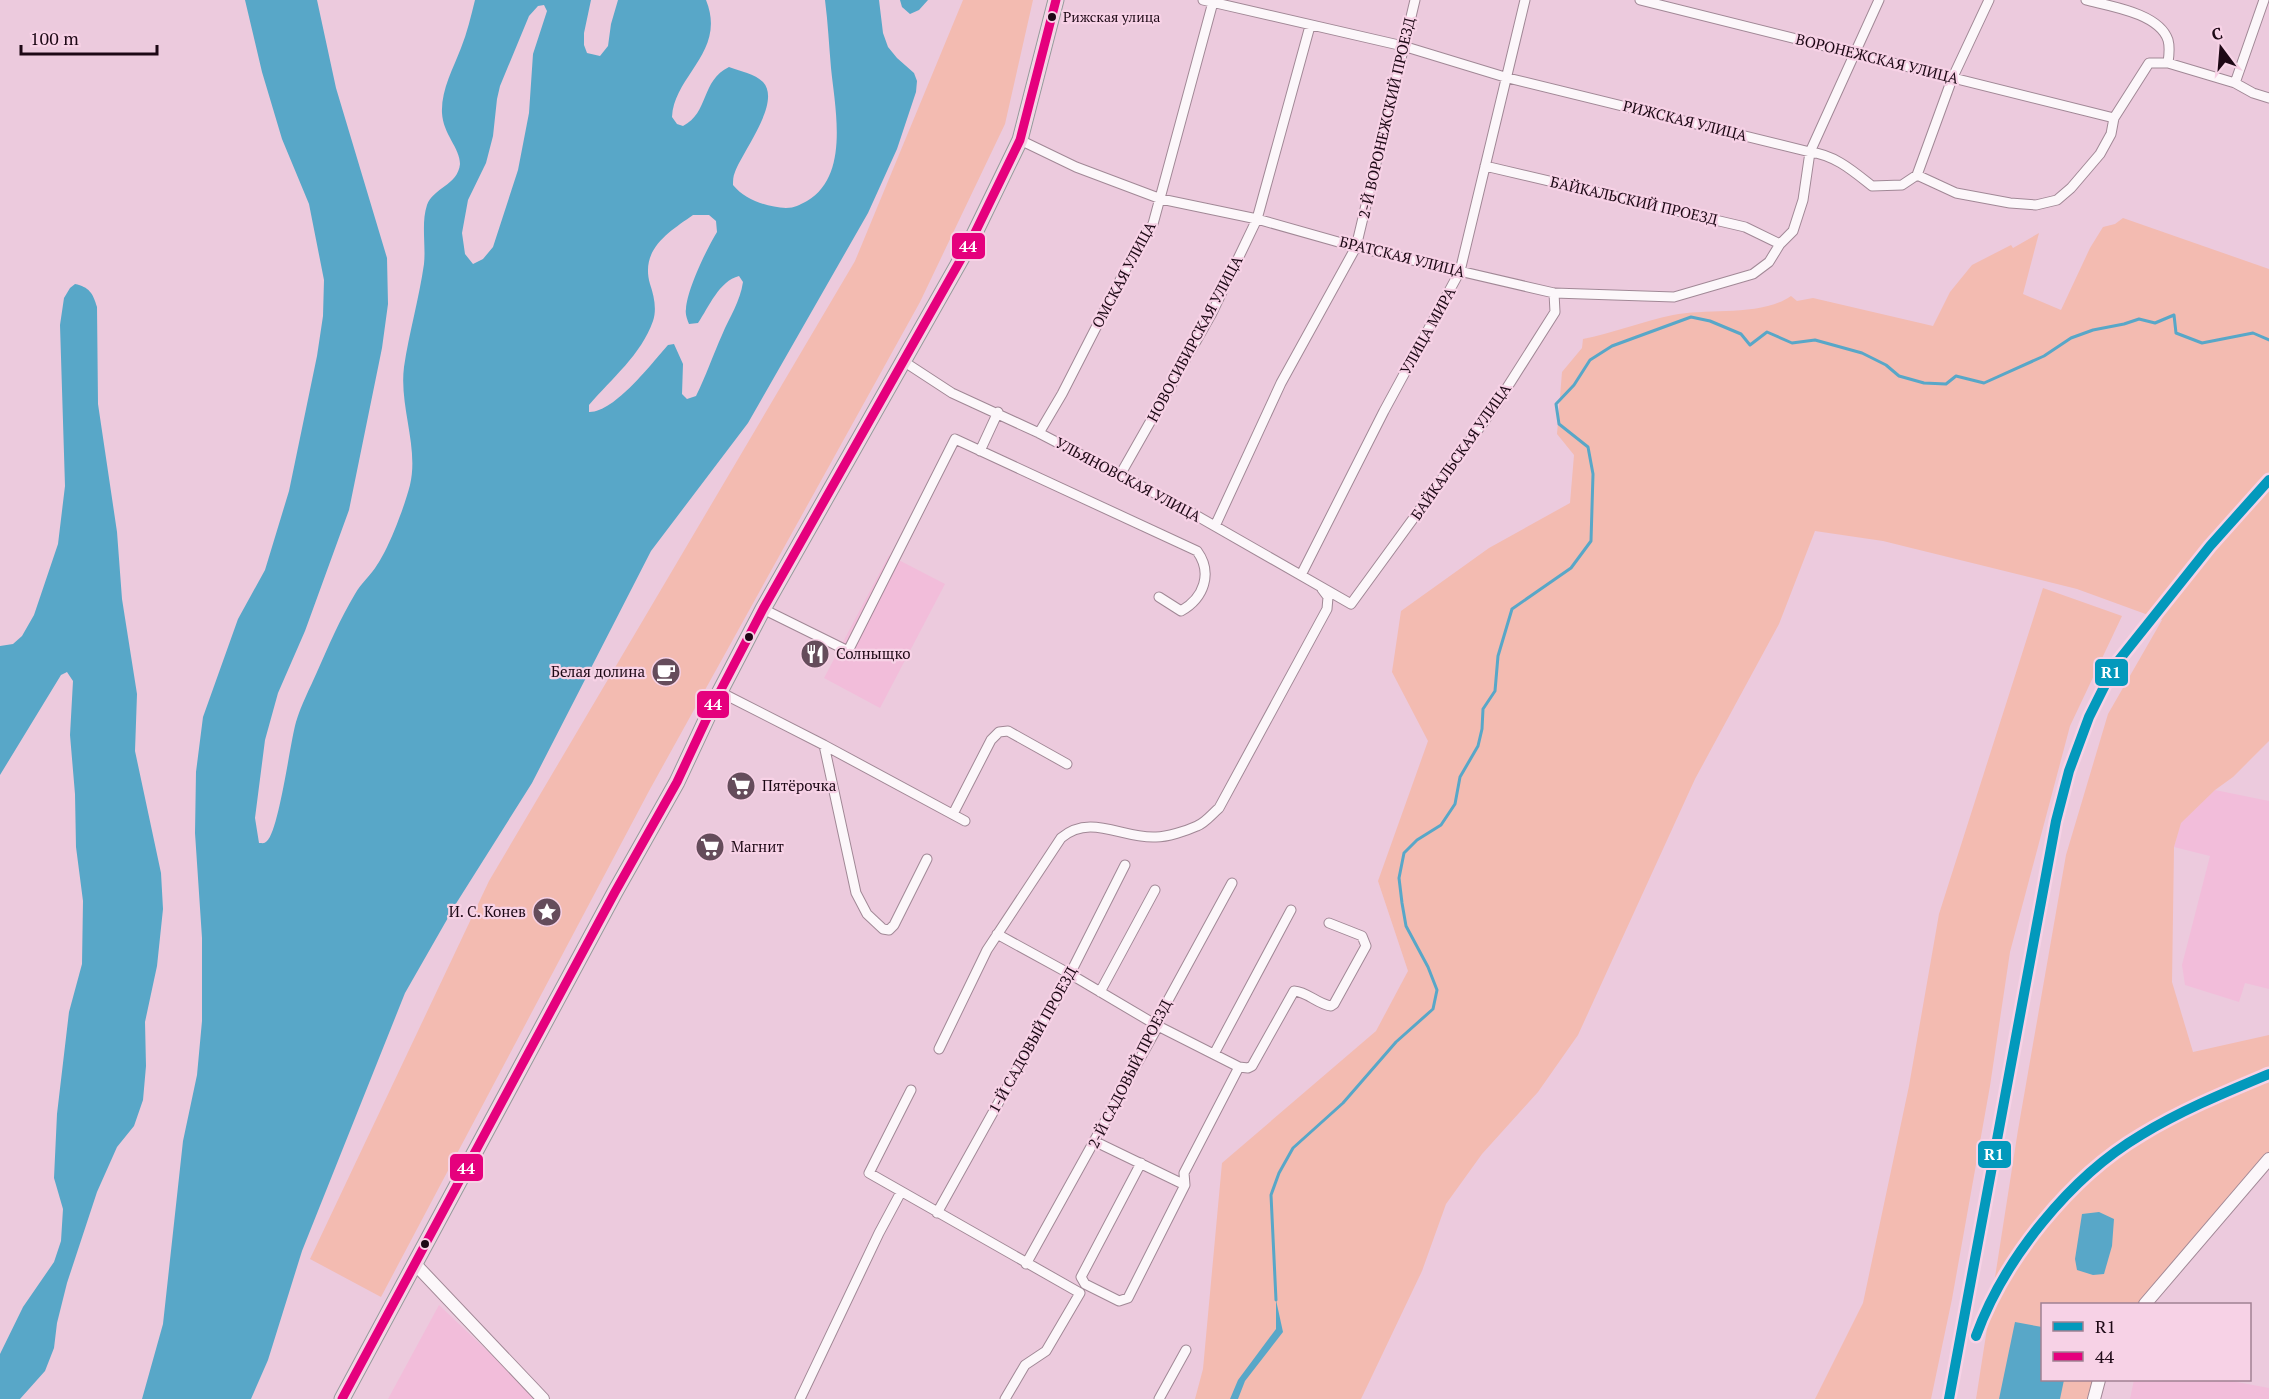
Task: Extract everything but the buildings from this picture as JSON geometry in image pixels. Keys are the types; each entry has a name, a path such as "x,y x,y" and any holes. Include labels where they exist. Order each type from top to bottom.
{"main road":[{"path":"342,1399 615,892 677,782 763,609 969,245 1020,140 1056,0"}],"street":[{"name":"РИЖСКАЯ УЛИЦА","path":"1203,0 1403,46 1508,78 1810,152 1823,153 1847,166 1872,186 1902,185 1917,175"},
{"name":"2-Й ВОРОНЕЖСКИЙ ПРОЕЗД","path":"1215,526 1281,383 1356,246 1415,0"},
{"name":"УЛИЦА МИРА","path":"1300,575 1384,411 1460,271 1525,0"},
{"name":"ВОРОНЕЖСКАЯ УЛИЦА","path":"1640,0 2114,118"},
{"path":"1780,244 1793,231 1803,200 1810,152 1879,0"},
{"path":"1989,0 1953,79 1917,175 1956,193 2010,203 2036,205 2057,200 2071,188 2100,154 2111,134 2114,118 2149,63 2168,63 2235,83 2253,93 2269,98"},
{"path":"2086,0 2142,15 2157,26 2168,39 2168,63"},
{"path":"2235,83 2264,0"},
{"name":"ОМСКАЯ УЛИЦА","path":"1039,433 1062,394 1132,257 1153,224 1213,2"},
{"name":"НОВОСИБИРСКАЯ УЛИЦА","path":"1120,475 1212,313 1257,219 1310,26"},
{"name":"БРАТСКАЯ УЛИЦА","path":"1020,140 1076,167 1161,199 1257,219 1356,246 1554,293 1674,297 1753,274 1769,262 1780,244"},
{"name":"БАЙКАЛЬСКИЙ ПРОЕЗД","path":"1485,166 1745,227 1780,244"},
{"name":"БАЙКАЛЬСКАЯ УЛИЦА","path":"1351,604 1496,405 1555,312 1554,293"},
{"name":"УЛЬЯНОВСКАЯ УЛИЦА","path":"903,361 952,393 998,412 1120,475 1351,604"},
{"path":"980,451 998,412"},
{"path":"763,609 848,651 955,438 1197,551 1207,570 1203,588 1192,605 1181,611 1159,597"},
{"path":"939,1049 987,950 1052,848 1068,831 1102,826 1156,837 1198,826 1219,808 1327,609 1328,597 1321,586"},
{"path":"720,692 965,820"},
{"path":"953,814 991,740 999,732 1008,731 1066,764"},
{"path":"824,745 856,893 867,914 883,929 889,930 894,925 927,859"},
{"name":"1-Й САДОВЫЙ ПРОЕЗД","path":"937,1213 1070,974 1125,865"},
{"name":"2-Й САДОВЫЙ ПРОЕЗД","path":"1026,1264 1096,1142 1158,1026 1160,1014 1232,883"},
{"path":"1100,992 1155,890"},
{"path":"1214,1054 1291,910"},
{"path":"997,934 1158,1026 1239,1067 1248,1068 1252,1066 1294,991 1325,1006 1334,1004 1366,945 1362,936 1329,923"},
{"path":"1141,1163 1081,1277 1085,1284 1119,1301 1128,1298 1185,1185 1184,1173 1239,1067"},
{"path":"911,1090 869,1173 1080,1293 1046,1351 1026,1365 1005,1399"},
{"path":"1096,1142 1185,1185"},
{"path":"2147,1303 2269,1160"},
{"path":"800,1399 879,1233 902,1192"},
{"path":"415,1264 543,1399"},
{"path":"1159,1399 1186,1350"},
{"path":"2094,1399 2099,1381"}],"shaded area":[{"path":"963,0 1033,0 1005,124 920,302 649,791 381,1297 310,1259 489,881 855,261"},
{"path":"2123,218 2269,269 2269,741 2181,823 2174,847 2172,982 2193,1052 2269,1035 2269,1155 2145,1303 2041,1303 2041,1381 2099,1381 2095,1399 1976,1399 2018,1130 2066,855 2108,714 2162,620 2077,589 1883,541 1815,531 1779,624 1695,779 1578,1035 1538,1092 1482,1154 1446,1204 1422,1271 1361,1399 1195,1399 1203,1369 1222,1163 1376,1031 1408,971 1378,881 1428,741 1392,672 1401,611 1489,548 1570,503 1574,455 1557,434 1562,372 1582,348 1583,339 1673,315 1765,307 1791,296 1797,301 1813,298 1933,326 1950,292 1972,265 2011,245 2013,248 2039,233 2023,294 2061,310 2090,248 2103,227 2115,224"},
{"path":"889,555 945,584 880,708 824,678"},
{"path":"2043,588 2122,616 2070,726 2010,952 1990,1086 1952,1299 1931,1399 1815,1399 1863,1303 1909,1086 1939,914"},
{"path":"2215,790 2269,801 2269,989 2245,983 2239,1002 2185,985 2182,965 2210,856 2174,847 2181,822"},
{"path":"439,1305 538,1399 388,1399"},
{"path":"2134,1381 2231,1381 2269,1388 2269,1399 2130,1399"}],"water":[{"path":"245,0 317,0 336,88 387,258 388,304 382,348 349,510 305,631 278,693 265,740 255,818 259,843 267,841 276,821 296,722 303,703 350,603 387,548 401,515 410,485 412,456 404,397 404,367 424,264 424,219 427,205 434,194 455,177 460,164 443,121 442,104 445,88 465,36 475,0 591,0 584,33 584,45 587,53 600,56 608,46 618,0 706,0 711,18 710,34 705,49 681,88 672,117 677,124 683,126 691,120 702,105 714,80 729,67 760,79 768,91 768,102 759,127 735,172 733,185 750,199 771,206 786,208 807,201 821,190 835,158 837,121 825,0 879,0 883,33 888,47 914,73 917,81 916,92 897,149 868,213 748,423 651,551 532,783 457,902 405,993 302,1251 268,1360 251,1399 142,1399 163,1324 183,1141 197,1075 202,1021 202,938 195,833 196,772 203,717 238,619 265,570 289,491 323,316 324,280 309,204 282,139 262,72","holes":["544,5 547,11 533,54 529,113 518,170 493,247 483,259 473,264 465,254 462,233 468,200 486,163 493,136 500,86 529,16 538,6","693,215 709,215 716,221 717,232 693,281 686,311 689,324 698,323 715,295 726,283 739,276 743,282 737,303 696,396 687,399 682,394 683,364 674,344 668,345 621,396 599,410 589,412 589,405 634,355 653,321 654,302 648,272 653,251 666,235"]},
{"path":"900,0 928,0 919,10 910,14 902,7"},
{"path":"75,284 90,291 97,307 98,404 117,532 122,599 137,694 135,751 161,873 163,909 157,966 145,1022 146,1066 143,1100 134,1126 117,1147 97,1192 67,1283 57,1323 54,1348 45,1371 20,1399 0,1399 0,1354 23,1307 54,1262 61,1241 63,1209 54,1178 57,1114 69,1012 82,964 83,901 76,847 75,794 70,735 73,681 67,672 61,675 0,775 0,646 13,644 22,636 34,615 58,544 65,486 60,325 64,298"},
{"path":"2099,1212 2114,1219 2112,1246 2104,1274 2093,1275 2077,1270 2075,1259 2082,1214"},
{"path":"1276,1300 1283,1332 1245,1381 1238,1399 1230,1399 1238,1380 1276,1329"},
{"path":"2015,1322 2041,1327 2041,1381 2064,1381 2060,1399 1999,1399"}],"waterway":[{"path":"1276,1300 1271,1195 1279,1173 1293,1148 1343,1103 1396,1042 1433,1009 1437,990 1428,967 1406,926 1399,878 1404,853 1417,840 1441,825 1455,804 1460,777 1478,746 1483,709 1495,691 1498,656 1512,609 1571,568 1591,541 1593,474 1588,447 1559,424 1556,404 1574,385 1590,360 1612,346 1691,317 1710,321 1741,334 1750,345 1767,332 1792,343 1815,340 1862,353 1886,365 1899,376 1924,383 1946,384 1956,376 1984,383 2044,356 2071,338 2139,319 2155,323 2174,315 2176,333 2202,343 2253,333 2269,340"}],"transit line":[{"name":"44","path":"342,1399 615,892 677,782 714,703 763,609 969,245 1020,140 1056,0"},
{"name":"R1","path":"1949,1399 2056,821 2069,771 2089,717 2115,665 2210,546 2269,480"},
{"name":"R1","path":"1976,1336 1988,1307 2022,1250 2042,1222 2089,1173 2141,1135 2172,1117 2269,1074"}],"place":[{"name":"Рижская улица","path":"1052,17"},
{"name":"Солныщко","path":"815,654"},
{"name":"Белая долина","path":"666,672"},
{"name":"Пятёрочка","path":"741,786"},
{"name":"Магнит","path":"710,847"},
{"name":"И. С. Конев","path":"547,912"}]}
